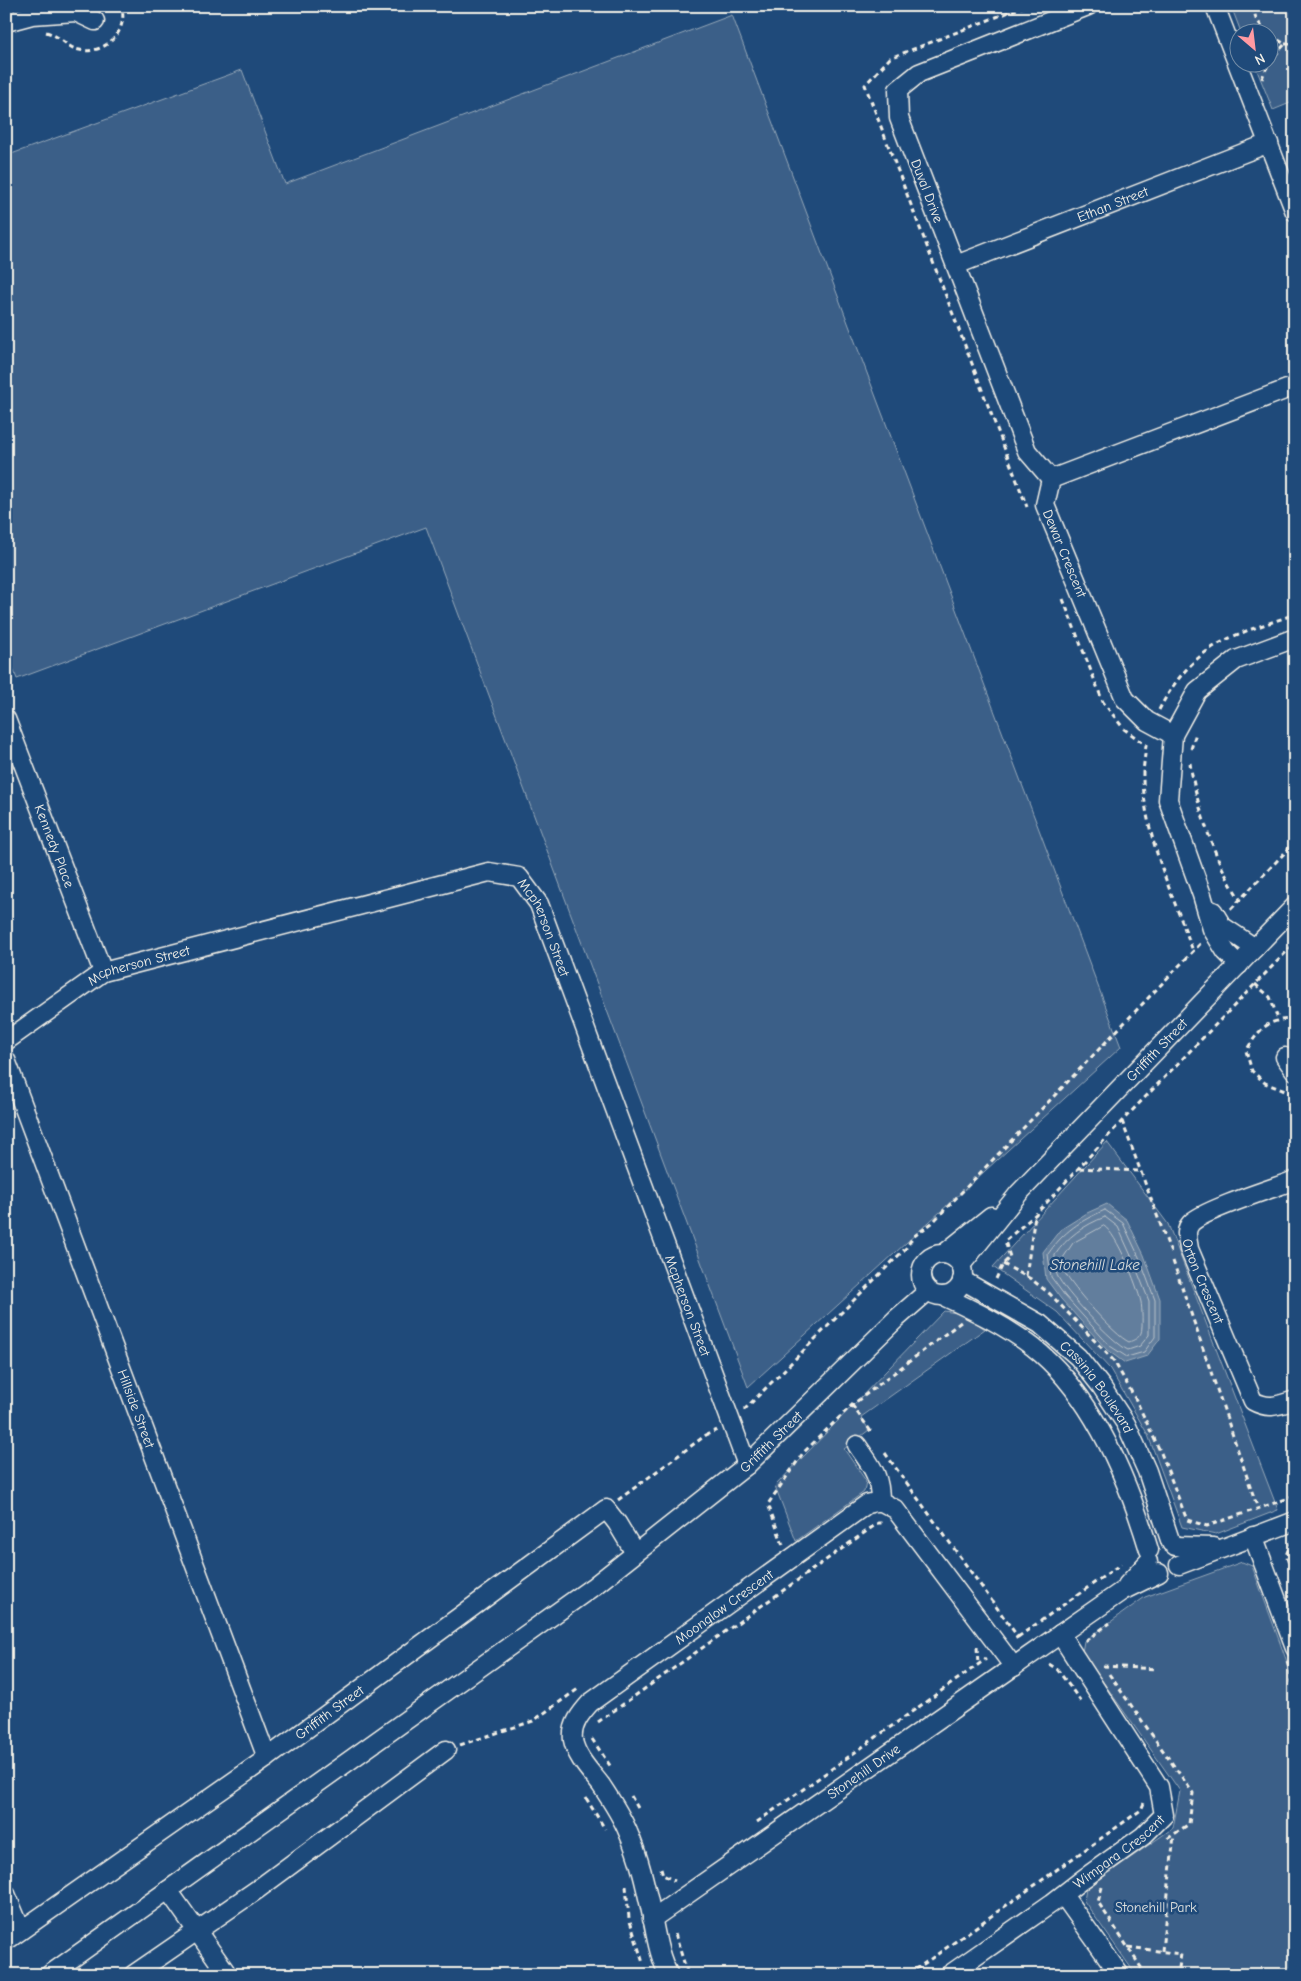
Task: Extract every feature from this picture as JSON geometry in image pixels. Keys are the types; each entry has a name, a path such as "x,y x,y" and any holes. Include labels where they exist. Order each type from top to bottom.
{"street":[{"name":"Duval Drive","path":"1051,479 1026,451 900,118 898,90 919,73 1088,6"},
{"path":"1215,6 1295,212"},
{"path":"6,22 32,15 76,12 95,21"},
{"name":"Ethan Street","path":"956,265 1269,143"},
{"path":"1051,479 1295,386"},
{"name":"Dewar Crescent","path":"1051,479 1045,505 1125,699 1147,721 1173,735"},
{"path":"1239,965 1226,952 1202,895 1168,800 1173,735 1197,691 1236,660 1295,638"},
{"name":"Kennedy Place","path":"6,719 103,972"},
{"name":"Mcpherson Street","path":"6,1041 103,972 489,872 519,877 540,904 747,1465"},
{"name":"Griffith Street","path":"945,1254 1019,1193 1295,906"},
{"path":"1216,926 1222,926 1255,948"},
{"name":"Hillside Street","path":"6,1060 267,1758"},
{"name":"Orton Crescent","path":"1295,1180 1206,1214 1190,1225 1186,1234 1189,1249 1253,1401 1261,1406 1272,1408 1295,1400"},
{"name":"Griffith Street","path":"962,1272 1019,1193"},
{"path":"945,1254 954,1257 962,1272 956,1291 931,1290 921,1269 925,1261 933,1256 945,1254"},
{"name":"Cassinia Boulevard","path":"962,1272 989,1294 1040,1324 1078,1357 1101,1386 1126,1424 1147,1470 1173,1544"},
{"name":"Griffith Street","path":"49,1975 594,1586 747,1465 896,1319 931,1290"},
{"name":"Cassinia Boulevard","path":"931,1290 974,1311 1033,1347 1069,1382 1092,1416 1116,1463 1142,1524 1152,1562"},
{"path":"857,1446 876,1474 880,1485 880,1501 895,1509 1014,1667"},
{"name":"Moonglow Crescent","path":"652,1920 644,1878 628,1831 601,1786 579,1756 573,1740 574,1728 580,1715 590,1703 867,1504 880,1501"},
{"path":"606,1509 635,1553"},
{"name":"Griffith Street","path":"6,1941 267,1758 606,1509"},
{"path":"1222,1547 1159,1542 1152,1562 1170,1573 1179,1565 1222,1547 1295,1521"},
{"path":"1253,1536 1289,1651"},
{"path":"1173,1544 1180,1554 1179,1565"},
{"name":"Stonehill Drive","path":"652,1920 1122,1592 1152,1562"},
{"name":"Wimpara Crescent","path":"949,1975 1064,1895 1143,1836 1164,1815 1159,1788 1060,1634"},
{"path":"133,1975 258,1889 446,1750"},
{"path":"168,1890 228,1975"},
{"path":"6,1894 21,1930"},
{"path":"1064,1895 1120,1975"},
{"path":"652,1920 663,1964 669,1975"}],"path":[{"path":"39,32 53,34 73,48 81,50 103,48 120,31 124,19 121,6"},
{"path":"1253,6 1258,22"},
{"path":"1278,40 1285,44 1295,44"},
{"path":"1262,79 1271,60 1285,44"},
{"path":"1191,752 1196,731"},
{"path":"1189,760 1199,803 1224,874 1240,899"},
{"path":"606,1509 706,1436 731,1422 906,1248 913,1237 932,1223 1295,842"},
{"path":"989,1294 1003,1264 1010,1257 1005,1241 1036,1214 1122,1121 1295,943"},
{"path":"1256,984 1270,997 1278,1019"},
{"path":"1122,1121 1139,1172 1162,1227 1258,1509 1295,1496"},
{"path":"1078,1168 1139,1172"},
{"path":"1026,1276 1036,1214"},
{"path":"775,1551 783,1545 768,1504 803,1453 852,1405 974,1311"},
{"path":"852,1405 874,1437"},
{"path":"880,1445 1018,1637"},
{"path":"596,1724 878,1523 891,1523"},
{"path":"1295,1540 1291,1541 1286,1555 1295,1580"},
{"path":"754,1824 1124,1562"},
{"path":"1090,1647 1086,1641 1116,1619"},
{"path":"972,1640 978,1647 978,1664"},
{"path":"1289,1651 1290,1682 1295,1686"},
{"path":"1099,1660 1193,1793 1189,1824 1166,1840"},
{"path":"1041,1670 1049,1664 1058,1668 1085,1708"},
{"path":"1103,1666 1156,1670"},
{"path":"446,1750 533,1721 579,1688"},
{"path":"591,1733 591,1738 616,1774 585,1796 606,1829"},
{"path":"626,1789 636,1803 639,1812"},
{"path":"908,1975 1141,1810 1147,1796"},
{"path":"1162,1952 1174,1834"},
{"path":"660,1866 663,1875 674,1882 682,1876"},
{"path":"1103,1882 1098,1902 1146,1975"},
{"path":"626,1884 629,1918 645,1968"},
{"path":"673,1928 688,1975"},
{"path":"1127,1947 1181,1954 1178,1975"}],"green space":[{"path":"1231,6 1295,6 1295,101 1273,110 1258,72 1278,72 1278,22 1237,22"},
{"path":"732,15 1121,1047 748,1387 426,527 17,679 6,651 6,156 242,70 285,184"},
{"path":"1107,1142 1168,1224 1278,1510 1216,1534 1182,1527 1148,1435 1110,1369 1057,1312 993,1267"},
{"path":"944,1311 963,1314 985,1329 861,1417 869,1430 844,1449 866,1481 864,1492 796,1541 775,1486"},
{"name":"Stonehill Park","path":"1242,1562 1252,1566 1295,1684 1295,1975 1136,1975 1084,1901 1086,1889 1173,1828 1180,1791 1082,1652 1084,1641 1145,1597"}],"water":[{"name":"Stonehill Lake","path":"1107,1204 1127,1220 1144,1255 1160,1299 1160,1339 1147,1356 1125,1363 1107,1350 1061,1299 1046,1279 1043,1252 1060,1230 1087,1213"}]}
